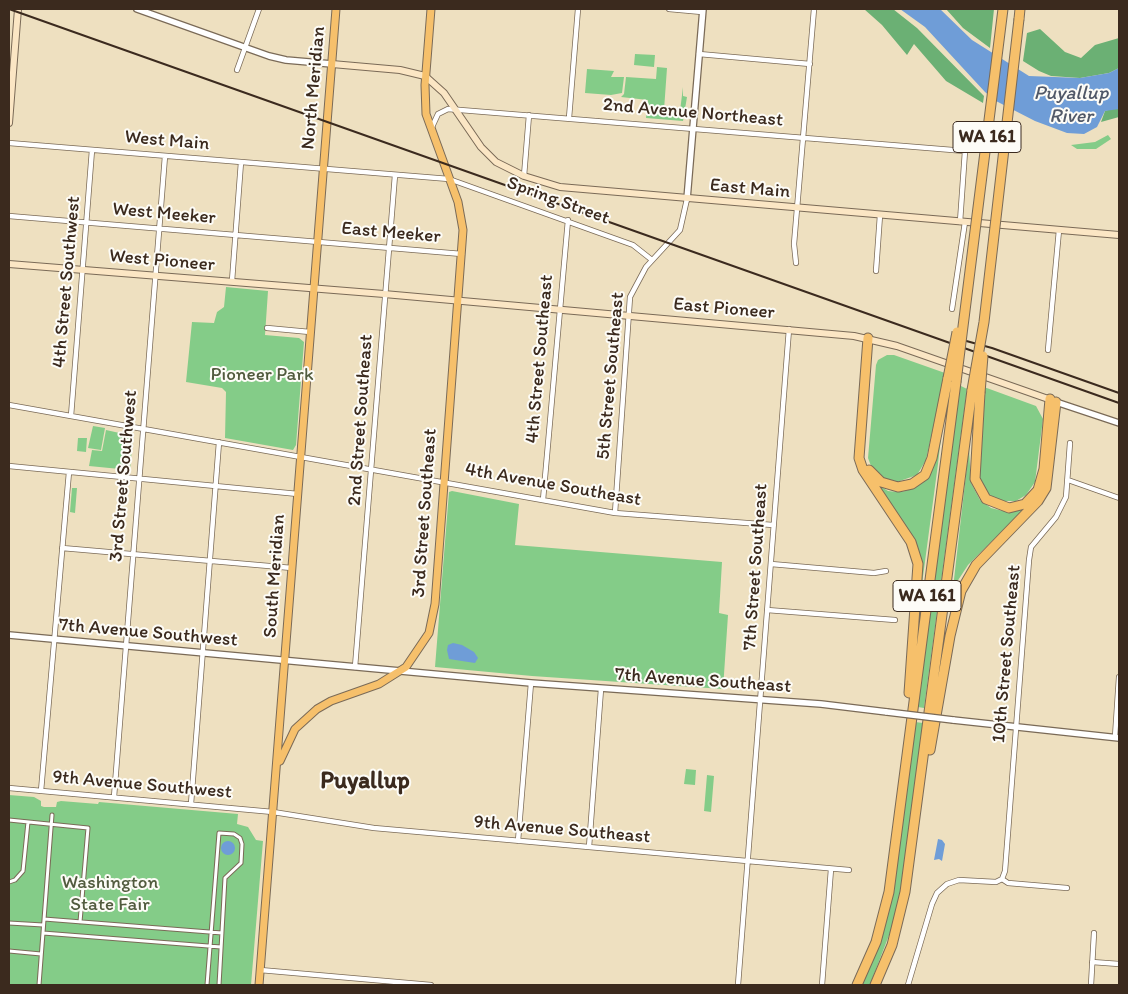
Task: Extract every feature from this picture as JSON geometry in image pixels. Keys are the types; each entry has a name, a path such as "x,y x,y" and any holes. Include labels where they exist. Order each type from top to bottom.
{"highway":[{"name":"WA 161","path":"857,985 876,942 883,916 900,810 952,380 971,266 1003,9"},
{"name":"WA 161","path":"875,985 889,952 900,917 916,811 976,391 1020,9"},
{"path":"870,338 863,451 869,469 882,482 892,486 905,486 916,482 925,475 932,458 952,380"},
{"path":"870,338 859,458 866,475 911,542 918,564 900,810"},
{"path":"976,391 975,479 986,499 1009,508 1025,504 1038,490 1044,469 1053,400"},
{"path":"916,811 958,600 969,573 1038,501 1046,488 1053,400"}],"main road":[{"path":"9,123 11,71 18,9"},
{"name":"North Meridian","path":"323,169 336,9"},
{"name":"3rd Street Southeast","path":"277,774 288,742 311,713 323,704 378,684 402,672 423,645 435,604 462,254 462,220 431,132 425,102 425,76 431,9"},
{"path":"332,64 400,70 425,76"},
{"name":"East Main","path":"425,76 441,89 492,159 524,176 573,189 1119,235"},
{"name":"South Meridian","path":"259,985 323,169"},
{"name":"West Pioneer","path":"9,264 314,288"},
{"name":"East Pioneer","path":"314,288 870,338 1053,400"}],"street":[{"path":"137,9 245,48 286,60 332,64"},
{"path":"237,70 259,9"},
{"path":"569,118 578,9"},
{"path":"669,9 703,10 687,199"},
{"path":"796,264 794,244 814,9"},
{"path":"699,54 810,64"},
{"name":"2nd Avenue Northeast","path":"431,132 434,119 438,114 444,110 456,109 966,151 962,222"},
{"path":"524,176 530,115"},
{"name":"West Main","path":"9,143 323,169"},
{"name":"4th Street Southwest","path":"71,416 92,150"},
{"name":"3rd Street Southwest","path":"114,797 165,156"},
{"path":"232,281 241,162"},
{"path":"323,169 449,179"},
{"name":"2nd Street Southeast","path":"355,667 395,175"},
{"name":"Spring Street","path":"449,179 568,220 633,245 652,260"},
{"name":"5th Street Southeast","path":"615,513 628,315 634,286 652,260 680,230 684,220 687,199"},
{"path":"876,270 880,215"},
{"name":"West Meeker","path":"9,216 318,241"},
{"name":"4th Street Southeast","path":"543,500 568,220"},
{"path":"952,309 957,286 962,222"},
{"path":"1048,350 1059,230"},
{"name":"East Meeker","path":"318,241 462,254"},
{"path":"267,328 310,332"},
{"name":"7th Street Southeast","path":"738,985 789,330"},
{"name":"East Pioneer","path":"1053,400 1119,423"},
{"name":"4th Avenue Southeast","path":"9,405 444,481 615,513 774,525"},
{"path":"190,804 219,442"},
{"name":"10th Street Southeast","path":"1002,879 1005,871 1031,547 1063,504 1068,480 1070,443"},
{"path":"9,466 298,494"},
{"path":"41,791 69,472"},
{"path":"1068,480 1119,498"},
{"path":"62,548 292,568"},
{"path":"771,564 874,573 886,571"},
{"path":"767,610 895,620"},
{"name":"7th Avenue Southwest","path":"9,635 285,661"},
{"name":"7th Avenue Southeast","path":"285,661 601,689 761,700 1117,738"},
{"path":"1117,738 1119,677"},
{"path":"518,841 531,683"},
{"path":"589,847 601,689"},
{"name":"9th Avenue Southwest","path":"9,788 274,812"},
{"name":"9th Avenue Southeast","path":"274,812 374,828 849,870"},
{"path":"39,985 52,815"},
{"path":"9,820 88,828 80,922"},
{"path":"9,882 15,880 23,871 28,822"},
{"path":"207,985 218,832 234,834 240,838 242,844 241,863 225,878 219,985"},
{"path":"822,985 832,869"},
{"path":"908,985 932,904 937,893 947,884 959,880 996,882 1002,879 1008,883 1067,888"},
{"path":"44,919 222,933"},
{"path":"9,922 44,925"},
{"path":"43,934 221,947"},
{"path":"1091,985 1094,934"},
{"path":"9,951 41,954"},
{"path":"1092,962 1119,964"},
{"path":"260,970 431,985"}],"green space":[{"path":"864,9 893,9 917,28 984,96 983,103 946,81 914,44 907,55 882,25"},
{"path":"946,9 994,9 990,48 963,28"},
{"path":"1040,29 1065,52 1081,58 1095,45 1119,38 1119,68 1109,73 1080,78 1051,76 1039,71 1023,61 1027,33"},
{"path":"635,54 655,55 654,67 634,65"},
{"path":"657,67 667,68 664,110 680,111 683,87 683,96 687,97 683,121 646,118 648,100 621,97 624,94 626,77 656,79"},
{"path":"587,69 614,71 611,77 624,77 622,93 611,95 585,93"},
{"path":"1119,109 1119,117 1101,122 1105,111"},
{"path":"1108,135 1111,139 1096,149 1077,149 1071,145 1095,142"},
{"name":"Pioneer Park","path":"226,287 268,291 265,335 299,338 304,342 296,445 293,450 225,438 226,392 222,388 186,382 192,322 214,323 217,312 224,307"},
{"path":"887,355 894,355 945,373 926,460 917,475 897,482 881,478 871,466 868,458 876,365 878,360"},
{"path":"959,385 967,389 924,708 918,707 918,701"},
{"path":"984,387 1036,406 1043,419 1035,482 1026,495 1016,501 995,499 989,495 980,483"},
{"path":"93,426 105,428 101,450 88,448"},
{"path":"942,428 922,584 916,542 875,483 888,491 897,492 906,491 923,482 928,476"},
{"path":"106,430 133,436 130,470 89,466 92,450 102,451"},
{"path":"78,438 87,438 86,452 77,451"},
{"path":"969,448 971,483 980,500 991,508 1003,511 1015,511 1026,507 968,565 953,588"},
{"path":"72,488 77,488 75,513 70,512"},
{"path":"449,492 519,504 515,545 722,562 719,613 728,615 723,689 532,676 435,667"},
{"path":"915,722 923,723 899,902 891,930 870,985 862,985 883,934 894,892"},
{"path":"686,769 696,770 695,785 684,784"},
{"path":"707,775 714,776 711,812 704,811"},
{"name":"Washington State Fair","path":"9,795 34,797 41,801 41,806 44,807 56,807 57,802 61,801 98,804 99,802 238,814 237,824 248,827 256,840 263,841 251,985 9,985"}],"water":[{"name":"Puyallup River","path":"900,9 940,9 972,40 1029,76 1080,78 1109,73 1119,68 1119,109 1105,111 1097,127 1084,134 1067,133 1035,121 996,101 985,92 925,27"},
{"path":"453,643 462,645 474,652 478,658 475,663 449,659 448,645"},
{"path":"938,839 942,840 945,844 942,861 939,859 934,860"},
{"path":"228,841 233,843 235,848 233,853 228,855 223,853 221,848 223,843"}],"railway":[{"path":"9,9 1119,403"},
{"path":"959,339 992,348 1119,393"}],"district":[{"name":"Puyallup","path":"365,782"}]}
